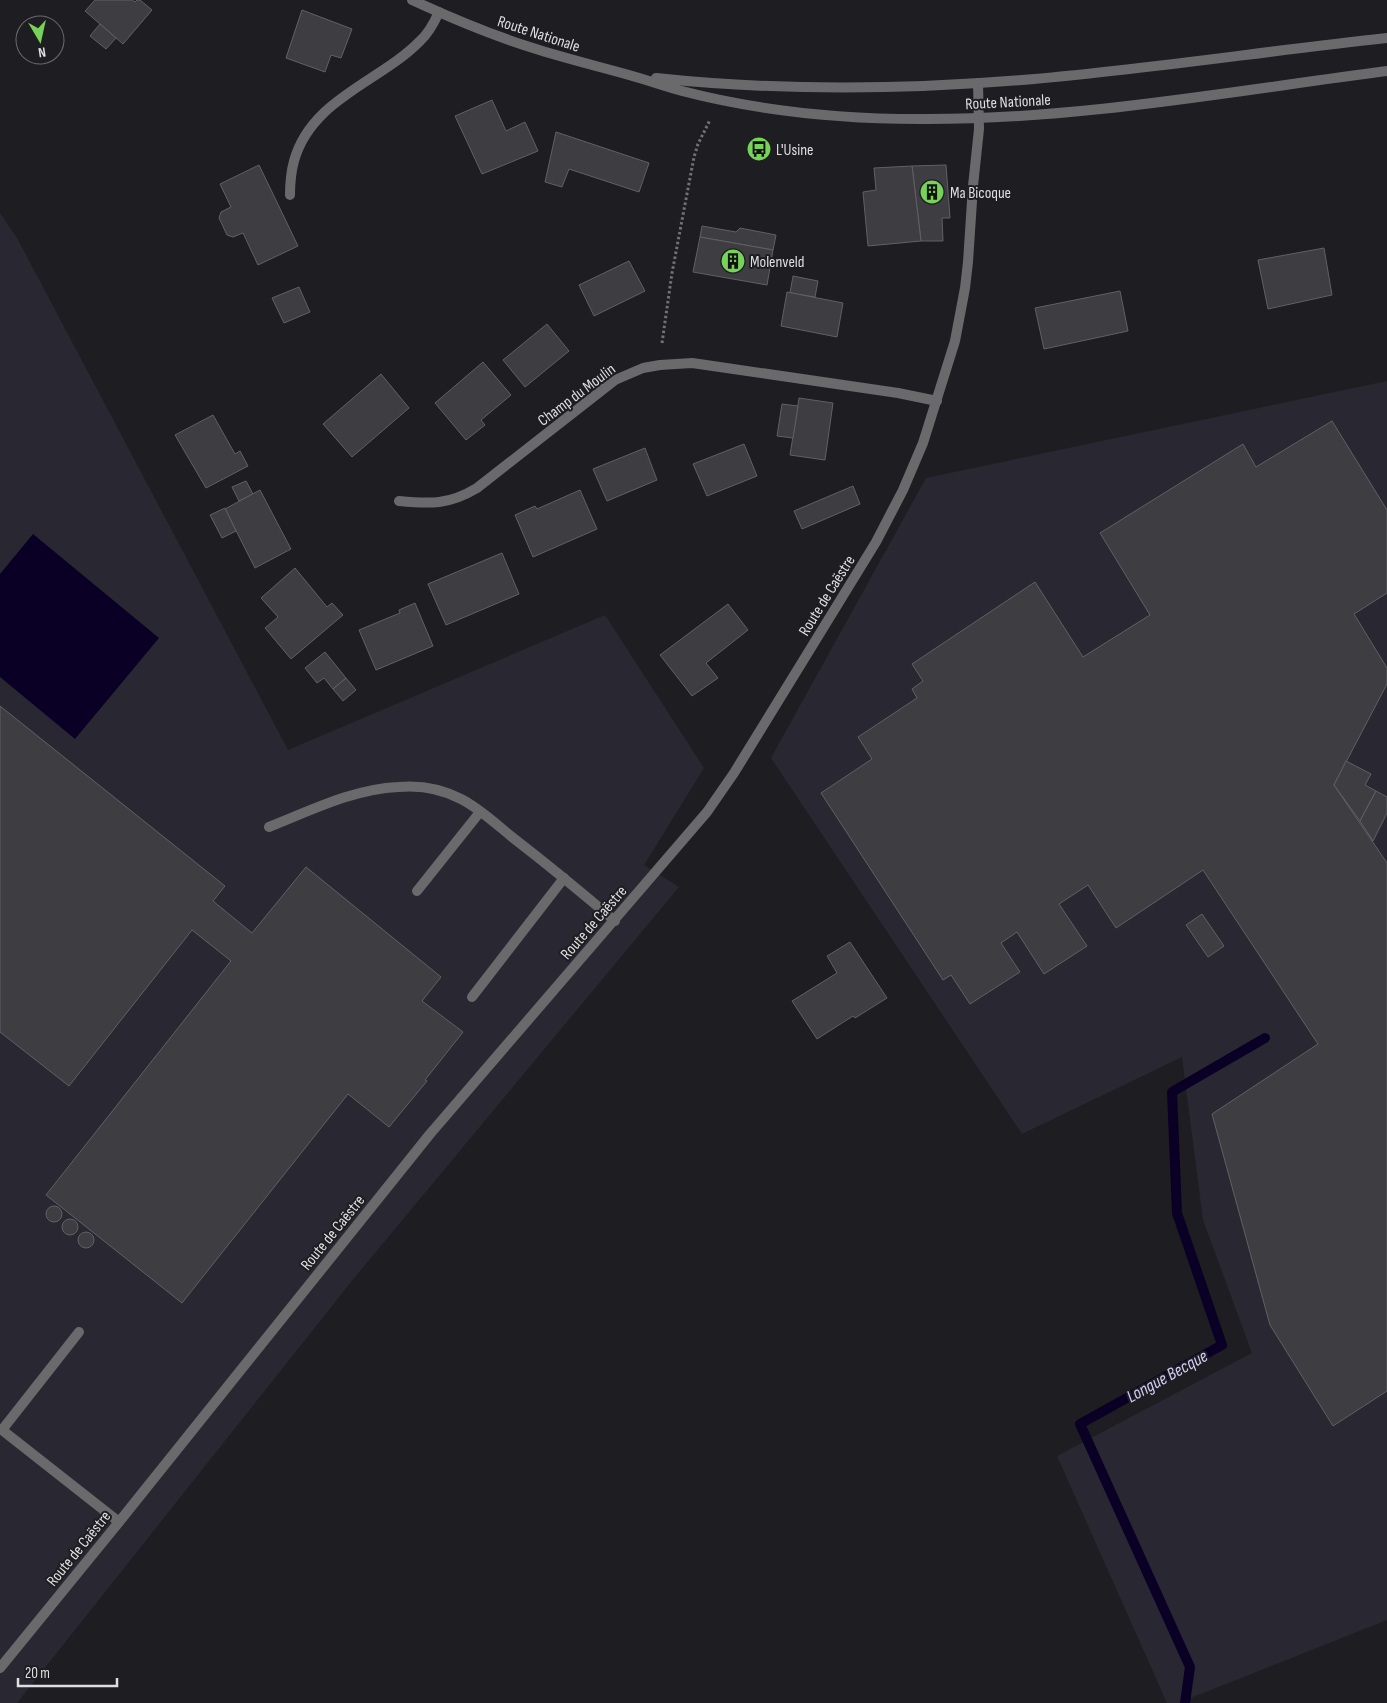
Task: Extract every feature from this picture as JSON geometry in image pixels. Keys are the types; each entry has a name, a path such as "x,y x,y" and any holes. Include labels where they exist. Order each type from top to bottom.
{"street":[{"name":"Route Nationale","path":"412,0 530,47 680,90 720,100 821,114 916,119 1054,114 1138,105 1387,71"},
{"path":"290,195 294,160 299,146 308,132 330,106 405,54 420,41 430,29 439,12"},
{"name":"Route Nationale","path":"632,76 791,88 863,88 978,83 1132,70 1387,38"},
{"name":"Route de Caëstre","path":"0,1668 120,1522 424,1141 707,812 750,747 876,542 912,470 923,443 955,341 965,288 980,118 978,83"},
{"name":"Champ du Moulin","path":"399,501 436,503 468,494 615,380 643,368 692,363 898,393 937,401"},
{"path":"269,827 354,795 399,787 424,787 445,792 462,799 480,812 615,921"},
{"path":"417,891 480,812"},
{"path":"472,997 564,878"},
{"path":"78,1332 2,1430 120,1522"}],"path":[{"path":"660,365 672,273 694,157 698,144 720,100"}],"shaded area":[{"path":"0,213 17,238 288,750 605,615 704,768 644,865 679,887 355,1277 17,1703 0,1703"},
{"path":"1387,381 1387,1620 1178,1703 1167,1703 1057,1456 1252,1353 1203,1220 1182,1057 1022,1134 771,758 926,478"},
{"path":"33,534 159,638 75,739 0,677 0,574"}],"building":[{"path":"95,0 132,0 135,2 140,0 152,10 123,44 85,11"},
{"path":"302,10 352,29 341,58 331,55 325,72 286,58"},
{"path":"100,24 116,38 106,49 90,36"},
{"path":"492,100 506,131 525,122 538,151 482,174 455,116"},
{"path":"556,132 649,163 639,192 569,169 562,187 545,182"},
{"path":"259,165 298,246 258,265 243,233 233,237 227,235 219,218 221,212 231,207 220,184"},
{"name":"Ma Bicoque","path":"946,165 950,218 942,218 943,241 921,241 912,166"},
{"path":"912,166 921,241 868,246 863,192 876,190 874,168"},
{"path":"702,226 736,232 740,228 776,235 773,250 700,237"},
{"name":"Molenveld","path":"700,237 773,250 767,285 693,272"},
{"path":"1324,248 1332,295 1268,309 1258,260"},
{"path":"629,261 645,291 594,316 579,285"},
{"path":"793,276 818,281 815,297 790,293"},
{"path":"299,287 310,312 284,323 272,298"},
{"path":"1120,291 1128,331 1044,349 1035,308"},
{"path":"787,292 843,303 837,337 781,326"},
{"path":"547,324 569,351 525,387 503,360"},
{"path":"483,362 511,395 481,420 485,425 466,440 435,403"},
{"path":"381,374 409,408 352,457 323,424"},
{"path":"799,398 833,403 825,460 790,455"},
{"path":"782,404 798,406 793,438 777,436"},
{"path":"213,415 235,454 240,451 248,466 206,488 175,435"},
{"path":"1332,421 1387,510 1387,593 1354,614 1387,668 1387,684 1334,785 1387,863 1387,1391 1333,1426 1270,1325 1212,1114 1318,1044 1203,870 1116,928 1088,885 1059,904 1087,946 1044,974 1017,932 1001,943 1020,972 970,1004 951,975 943,980 821,793 872,759 858,737 917,698 912,689 923,681 912,664 1035,582 1083,657 1150,615 1100,533 1243,444 1256,467"},
{"path":"744,444 757,476 707,496 693,464"},
{"path":"645,448 657,480 607,501 593,469"},
{"path":"246,481 253,494 239,501 232,487"},
{"path":"853,486 860,504 802,529 794,511"},
{"path":"260,490 291,549 255,568 225,509"},
{"path":"580,490 597,529 533,557 515,515 535,506 537,509"},
{"path":"225,508 236,531 222,538 210,515"},
{"path":"502,553 519,594 446,625 428,584"},
{"path":"295,568 327,607 332,603 343,615 291,659 265,628 278,617 261,598"},
{"path":"415,603 433,646 376,670 359,630 400,613 399,610"},
{"path":"728,604 748,630 706,663 718,678 692,696 660,655"},
{"path":"325,652 346,678 333,689 324,678 317,683 305,668"},
{"path":"346,678 356,690 343,701 333,689"},
{"path":"0,706 225,886 213,901 252,933 306,867 441,977 422,1001 463,1032 425,1080 427,1081 389,1127 348,1094 182,1303 46,1195 231,961 192,930 69,1086 0,1032"},
{"path":"1346,761 1371,774 1365,785 1376,791 1360,821 1334,785"},
{"path":"1376,791 1387,797 1387,813 1373,841 1360,821"},
{"path":"1202,914 1224,946 1208,957 1186,925"},
{"path":"850,942 887,998 855,1018 853,1016 817,1039 792,1001 837,973 827,956"},
{"path":"54,1206 60,1208 62,1214 60,1220 54,1222 48,1220 46,1214 48,1208"},
{"path":"70,1219 76,1221 78,1227 76,1233 70,1235 64,1233 62,1227 64,1221"},
{"path":"86,1232 92,1234 94,1240 92,1246 86,1248 80,1246 78,1240 80,1234"}],"waterway":[{"name":"Longue Becque","path":"1185,1703 1190,1667 1080,1424 1222,1345 1177,1213 1172,1092 1265,1038"}],"place":[{"name":"L'Usine","path":"759,149"},
{"name":"Ma Bicoque","path":"932,192"},
{"name":"Molenveld","path":"733,261"}]}
